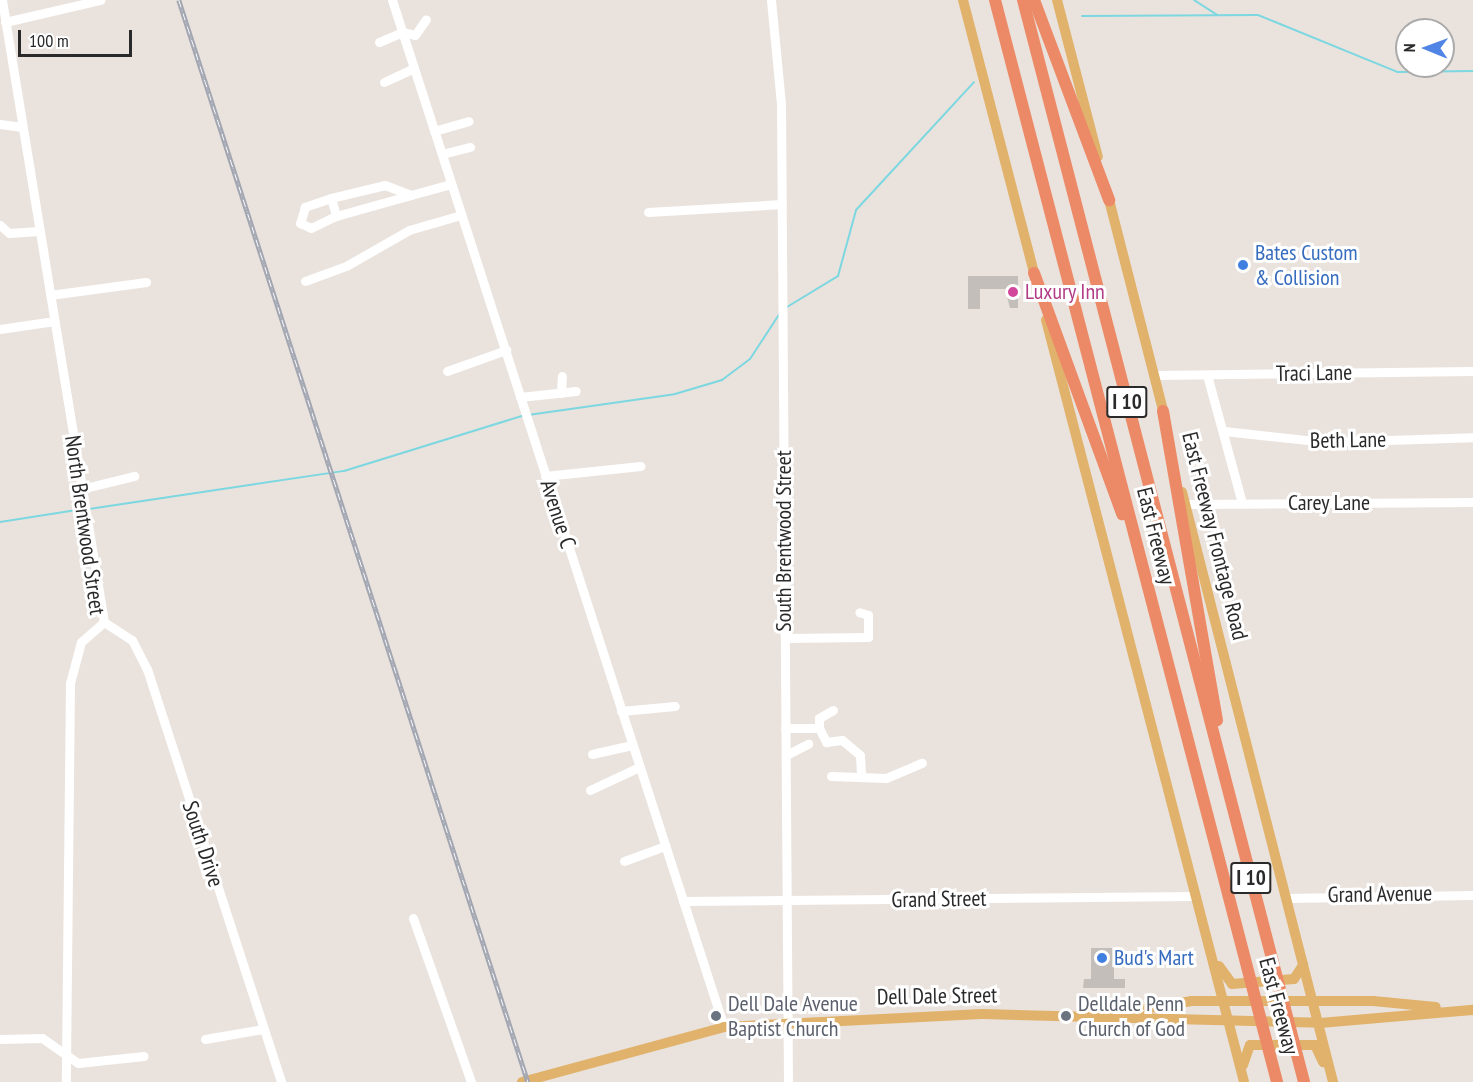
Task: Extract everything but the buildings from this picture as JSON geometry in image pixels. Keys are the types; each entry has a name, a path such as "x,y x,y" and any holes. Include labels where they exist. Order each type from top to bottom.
{"highway":[{"name":"East Freeway","path":"995,0 1275,1077"},
{"name":"East Freeway","path":"1023,0 1302,1077"},
{"path":"1034,0 1109,200"},
{"path":"1034,273 1113,496 1133,535"},
{"path":"1163,411 1232,804"}],"main road":[{"path":"963,0 1244,1079"},
{"name":"East Freeway Frontage Road","path":"1058,0 1303,965 1320,1023 1331,1082"},
{"path":"1201,915 1220,972 1232,984 1294,979 1303,965"},
{"name":"Dell Dale Street","path":"1109,1015 1166,1002 1314,1001 1473,1010"},
{"name":"Dell Dale Street","path":"522,1082 724,1027 881,1016 1109,1015 1142,1022 1320,1023 1460,1010"},
{"path":"1244,1079 1242,1055 1250,1045 1309,1043 1320,1051 1331,1082"}],"street":[{"name":"North Brentwood Street","path":"2,0 104,622 81,642 70,685 66,1082"},
{"path":"5,22 100,0"},
{"name":"Avenue C","path":"392,0 724,1027"},
{"name":"South Brentwood Street","path":"771,0 780,93 782,204 788,1082"},
{"path":"379,42 402,32 415,35 426,19"},
{"path":"384,82 414,68"},
{"path":"434,131 469,121"},
{"path":"0,124 22,128"},
{"path":"442,154 470,147"},
{"path":"411,195 385,185 331,198 301,211 300,223 311,228 336,216 451,184"},
{"path":"331,198 336,216"},
{"path":"648,212 782,204"},
{"path":"305,281 346,266 409,230 461,215"},
{"path":"0,225 4,235 39,231"},
{"path":"50,296 146,282"},
{"path":"0,329 54,321"},
{"path":"447,371 506,350"},
{"name":"Traci Lane","path":"1155,375 1473,371"},
{"path":"1207,375 1242,502"},
{"path":"561,393 562,376"},
{"path":"520,397 576,391"},
{"name":"Beth Lane","path":"1224,431 1326,442 1473,437"},
{"path":"545,476 640,466"},
{"path":"81,489 134,476"},
{"name":"Carey Lane","path":"1185,504 1473,502"},
{"path":"785,638 868,637 868,615 859,612"},
{"name":"South Drive","path":"104,622 126,634 141,652 280,1082"},
{"path":"621,711 675,706"},
{"path":"833,710 819,718 819,728 826,742 842,740 860,755 861,773"},
{"path":"785,728 819,728"},
{"path":"786,755 808,744"},
{"path":"592,754 632,745"},
{"path":"831,777 861,773 886,778 922,763"},
{"path":"590,790 639,767"},
{"path":"624,861 664,846"},
{"name":"Grand Avenue","path":"1287,898 1473,895"},
{"name":"Grand Street","path":"683,901 1196,896"},
{"path":"413,918 471,1082"},
{"path":"205,1039 263,1029"},
{"path":"0,1039 42,1038 78,1064 144,1056"}],"waterway":[{"path":"1194,0 1217,15"},
{"path":"1082,16 1258,15 1398,72 1473,71"},
{"path":"787,307 838,276 856,210 974,82"},
{"path":"528,415 675,394 722,380 750,359 780,313"},
{"path":"89,509 344,471 522,416"},
{"path":"0,522 83,509"}],"railway":[{"path":"179,0 528,1082"}],"place":[{"name":"Bates Custom & Collision","path":"1243,265"},
{"name":"Luxury Inn","path":"1013,292"},
{"name":"Bud's Mart","path":"1102,958"},
{"name":"Dell Dale Avenue Baptist Church","path":"716,1016"},
{"name":"Delldale Penn Church of God","path":"1066,1016"}]}
